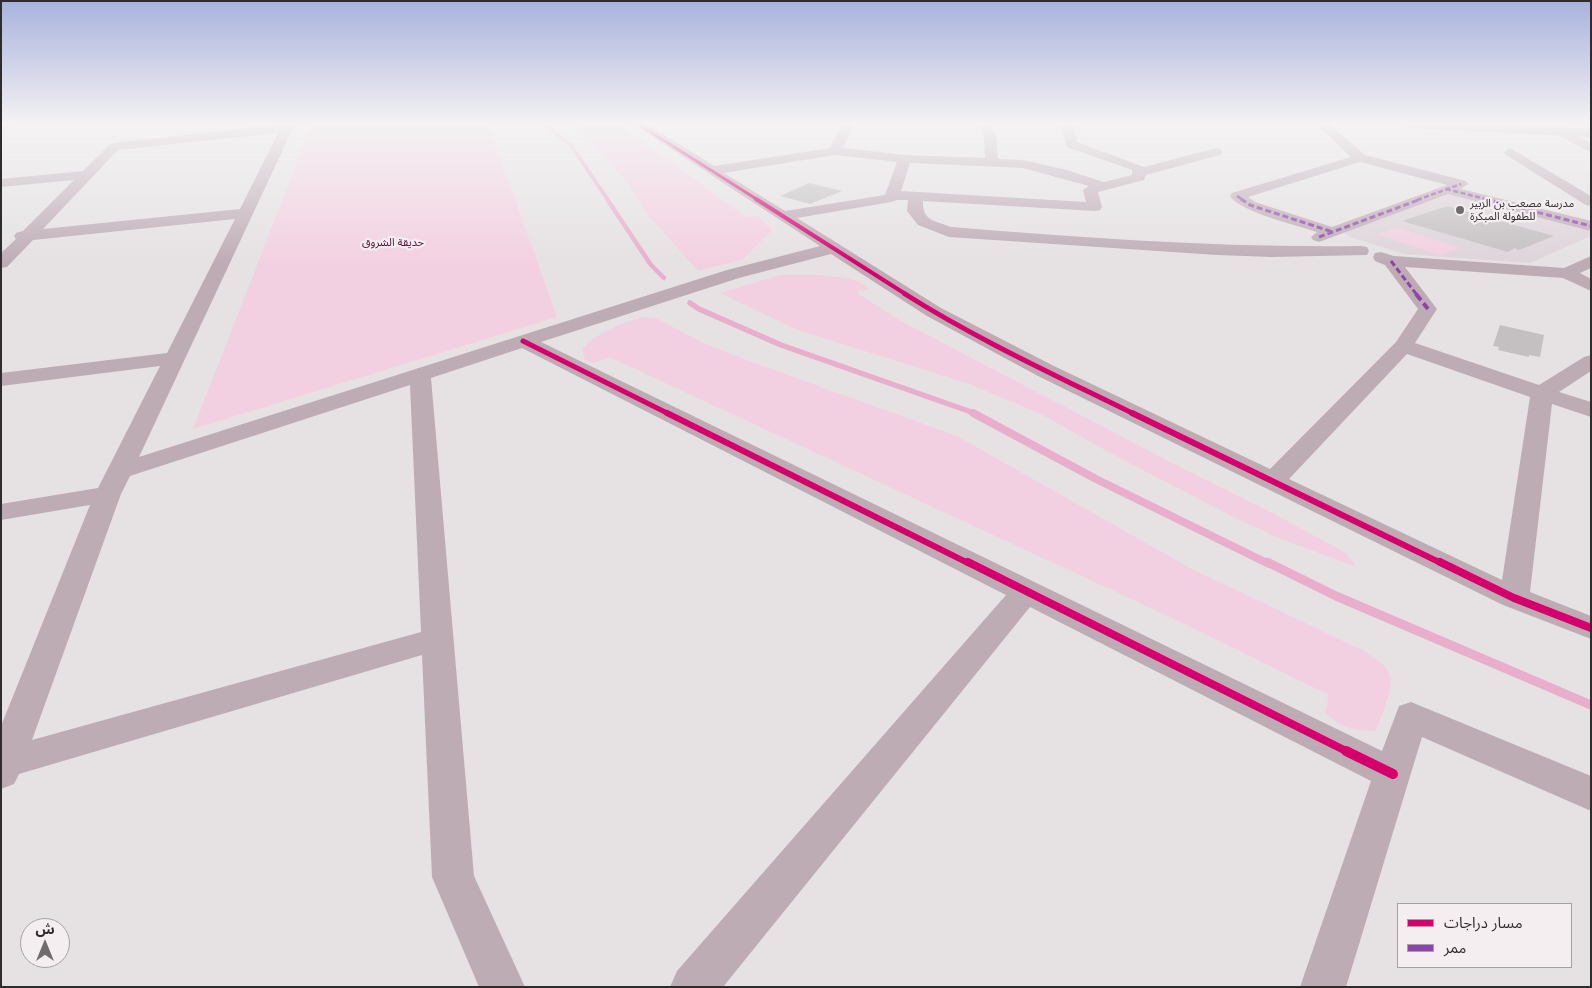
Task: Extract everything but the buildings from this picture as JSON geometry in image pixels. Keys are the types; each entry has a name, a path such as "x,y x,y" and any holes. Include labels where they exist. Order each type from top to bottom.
{"street":[{"path":"1,263 91,170"},
{"path":"3,767 114,482 267,170"},
{"path":"712,171 717,170"},
{"path":"783,216 891,198 901,170"},
{"path":"1049,170 1103,186"},
{"path":"892,195 1095,207 1090,190 1139,177 1138,173 1149,170"},
{"path":"1321,170 1237,196 1250,205 1333,232"},
{"path":"1407,170 1461,184 1319,237 1391,261 1567,273 1591,286"},
{"path":"1539,170 1591,202"},
{"path":"712,171 934,312 1046,371 1514,598 1591,628"},
{"path":"1,184 86,175"},
{"path":"1446,190 1591,226"},
{"path":"916,196 915,211 923,222 949,232 1037,240 1217,250 1272,252 1361,251"},
{"path":"1,238 246,213"},
{"path":"1,512 114,482 420,375 734,274 833,248"},
{"path":"1273,481 1403,346 1428,309 1391,261"},
{"path":"1567,273 1591,261"},
{"path":"523,342 1393,774"},
{"path":"1403,346 1591,410"},
{"path":"1,380 175,358"},
{"path":"1514,598 1542,393 1591,361"},
{"path":"420,375 453,877 502,987"},
{"path":"693,987 1026,592"},
{"path":"3,767 438,639"},
{"path":"1323,987 1412,716 1591,794"}],"shaded area":[{"name":"مدرسة مصعب بن الزبير للطفولة المبكرة","path":"1450,192 1591,228 1591,236 1530,263 1404,254 1350,237 1343,231"}],"green space":[{"name":"حديقة الشروق","path":"294,170 504,170 557,317 193,429"},
{"path":"617,170 681,170 746,217 759,216 772,231 743,259 698,271 649,216"},
{"path":"1398,228 1461,248 1440,255 1377,234"},
{"path":"780,275 840,277 862,284 870,289 857,291 857,293 901,321 1180,467 1269,511 1346,553 1357,567 1281,539 1239,520 1110,453 1048,418 1020,405 966,383 795,329 720,293"},
{"path":"643,317 656,318 701,342 752,362 957,436 1192,569 1364,651 1384,665 1390,674 1391,682 1388,699 1376,731 1348,728 1337,722 1325,713 1329,695 1172,618 609,357 593,363 585,360 582,348 595,337 626,322"}],"waterway":[{"path":"588,170 608,200"},
{"path":"607,199 651,265 664,278"},
{"path":"690,303 699,309 781,345 977,414"},
{"path":"973,413 1096,479 1269,564"},
{"path":"1267,562 1336,596 1591,705"}],"marked path":[{"path":"1319,237 1461,184"},
{"path":"1446,189 1591,226"},
{"path":"1237,196 1250,205 1333,232"},
{"path":"1391,261 1428,309"}],"cycle path":[{"path":"711,170 934,312 1046,371 1514,598 1591,628"},
{"path":"523,341 1393,774"}],"place":[{"name":"مدرسة مصعب بن الزبير للطفولة المبكرة","path":"1460,210"}]}
